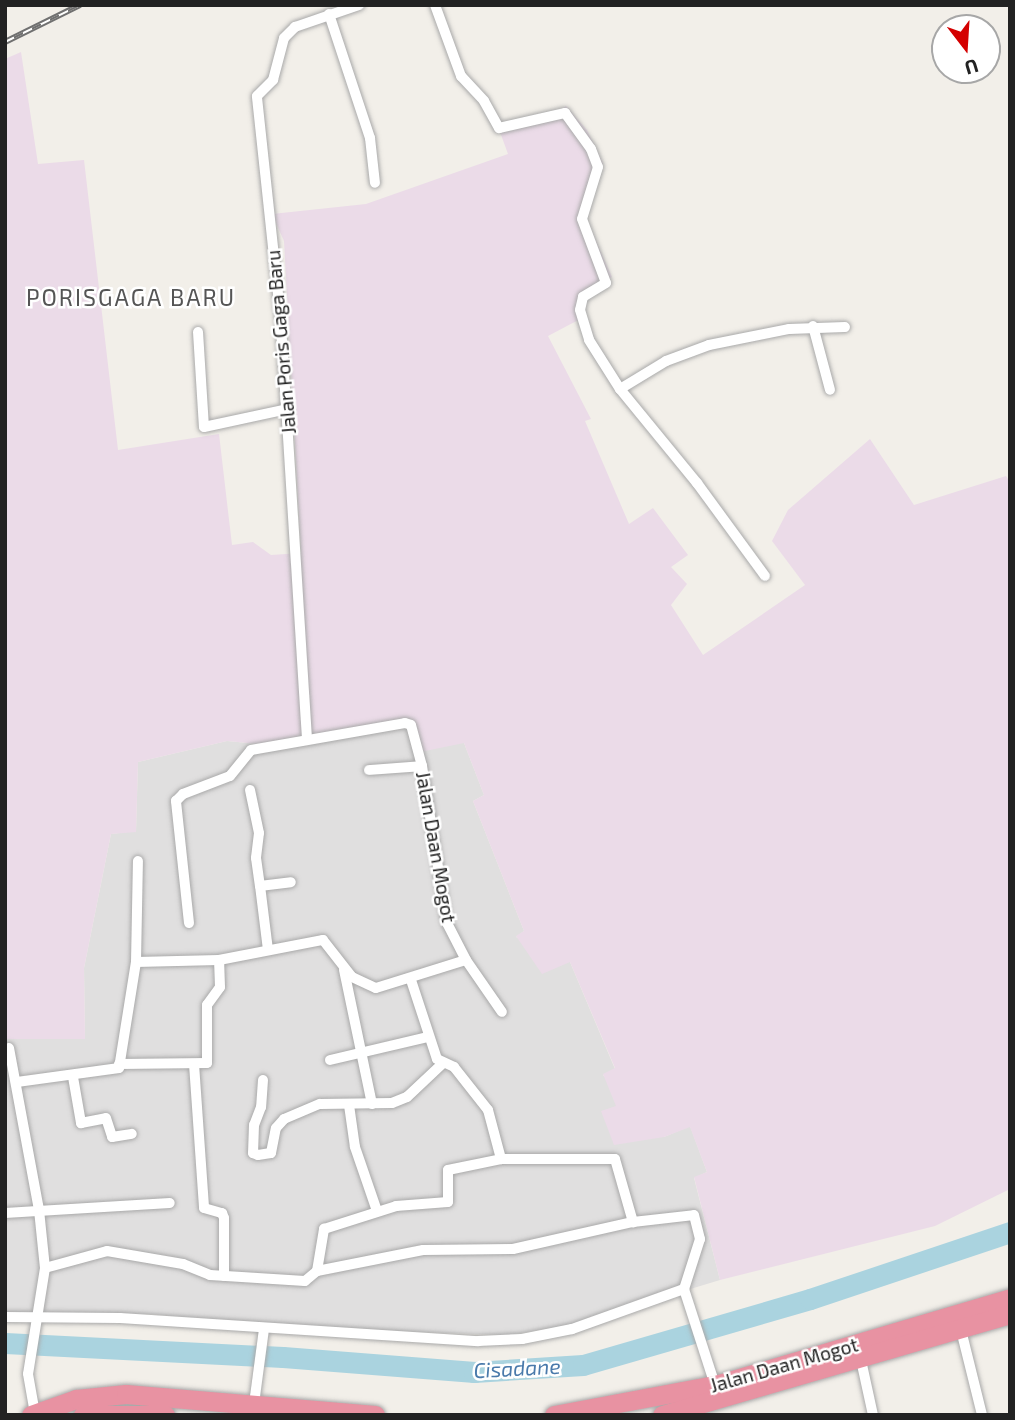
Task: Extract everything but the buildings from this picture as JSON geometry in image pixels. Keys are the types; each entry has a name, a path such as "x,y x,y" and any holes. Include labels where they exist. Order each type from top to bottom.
{"highway":[{"name":"Jalan Daan Mogot","path":"554,1415 713,1379 1010,1298"},
{"name":"Jalan Daan Mogot","path":"662,1415 861,1360 1010,1314"},
{"path":"33,1413 76,1399 127,1394 255,1395 375,1415"},
{"path":"83,1415 165,1415"}],"street":[{"name":"Jalan Poris Gaga Baru","path":"307,740 287,409 257,96 276,73 284,38 295,27 359,5"},
{"path":"435,5 461,76 484,101 499,128 565,113 591,149 598,167 582,219 606,283 583,297 580,310 589,340 620,389 689,472 765,576"},
{"path":"329,14 370,138 375,183"},
{"path":"620,389 685,353 813,326 845,327"},
{"path":"813,326 830,390"},
{"path":"198,332 204,427 287,409"},
{"name":"Jalan Daan Mogot","path":"307,740 405,723 411,725 422,766 447,923 466,960 502,1012"},
{"path":"189,923 176,801 230,776 251,750 307,740"},
{"path":"369,770 422,766"},
{"path":"250,790 259,833 256,858 268,950"},
{"path":"17,1083 114,1071 119,1064 136,962 138,861"},
{"path":"260,886 291,882"},
{"path":"136,962 219,960 323,940 365,986 411,980 466,960"},
{"path":"119,1064 207,1063 207,1005 220,987 219,960"},
{"path":"344,966 372,1104"},
{"path":"411,980 428,1037 442,1064 454,1067 488,1110 501,1160"},
{"path":"330,1060 428,1037"},
{"path":"9,1048 39,1209 45,1268 39,1319 28,1374 33,1413"},
{"path":"194,1064 204,1208 222,1213 224,1218 224,1276"},
{"path":"263,1080 254,1154 271,1153 276,1128 284,1119 320,1104 372,1104 407,1097 442,1064"},
{"path":"73,1077 81,1123 106,1118 112,1137 132,1134"},
{"path":"349,1105 355,1147 377,1211"},
{"path":"317,1271 324,1229 377,1211 447,1202 448,1170 501,1160 615,1159 633,1222"},
{"path":"5,1213 170,1203"},
{"path":"45,1268 107,1251 224,1276 280,1282 305,1281 317,1271 423,1250 513,1249 633,1222 694,1215 700,1239 685,1295 713,1379"},
{"path":"5,1317 264,1333 438,1340 522,1339 685,1295"},
{"path":"961,1330 982,1415"},
{"path":"255,1395 264,1333"},
{"path":"861,1360 873,1415"}],"shaded area":[{"path":"21,52 38,164 84,160 118,450 219,434 232,545 253,542 271,555 301,553 284,241 272,214 366,204 508,154 500,132 552,117 566,106 587,130 603,163 584,214 612,277 582,294 584,317 548,336 591,419 585,421 629,524 653,508 688,555 671,567 687,584 671,605 703,655 805,585 772,541 788,510 870,439 914,505 1006,476 1010,482 1010,1189 935,1226 720,1280 694,1177 707,1172 690,1127 664,1137 614,1145 601,1111 616,1106 603,1074 615,1068 570,962 542,974 516,936 524,931 473,801 484,795 464,743 420,752 415,722 270,745 227,741 138,762 136,832 111,834 84,968 85,1039 5,1039 5,59"},
{"path":"415,722 464,743 484,795 473,801 524,931 516,937 570,962 615,1069 603,1075 664,1137 690,1126 707,1172 694,1178 720,1280 575,1324 509,1335 268,1327 154,1314 5,1313 5,1039 85,1038 84,968 111,834 136,831 138,762 227,741 270,745"}],"waterway":[{"name":"Cisadane","path":"5,1343 283,1357 474,1372 583,1365 810,1299 1010,1232"}],"railway":[{"path":"5,42 80,5"}],"district":[{"name":"PORISGAGA BARU","path":"131,297"}]}
